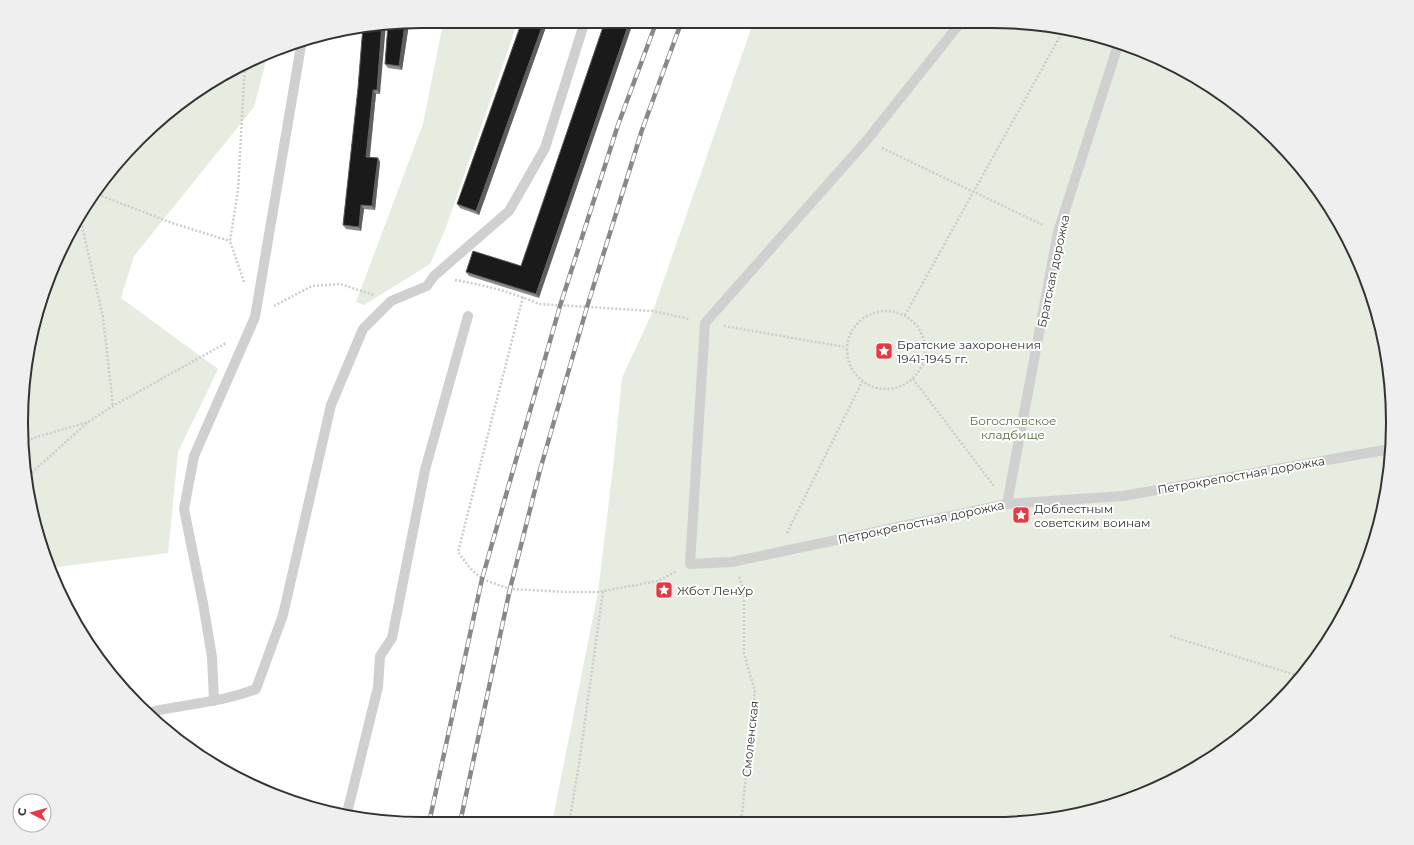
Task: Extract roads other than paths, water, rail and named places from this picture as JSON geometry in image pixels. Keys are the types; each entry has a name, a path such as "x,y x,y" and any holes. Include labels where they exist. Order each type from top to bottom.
{"lane":[{"path":"154,712 240,696 256,689 284,615 332,405 363,329 391,301 427,286 434,276 509,211 545,148 583,28"},
{"name":"Петрокрепостная дорожка","path":"956,28 867,140 705,323 690,564 732,562 1007,504 1123,496 1385,450"},
{"path":"214,701 212,657 184,509 194,456 255,317 301,47"},
{"name":"Братская дорожка","path":"1007,504 1058,232 1117,49"},
{"path":"348,809 378,687 380,656 392,638 425,470 468,316"}],"railway":[{"path":"430,817 482,579 560,306 618,125 654,28"},
{"path":"461,817 510,589 540,470 587,307 642,130 679,28"}],"place":[{"name":"Братские захоронения 1941-1945 гг.","path":"884,351"},
{"name":"Доблестным советским воинам","path":"1021,515"},
{"name":"Жбот ЛенУр","path":"664,590"}],"park label":[{"name":"Богословское кладбище","path":"1013,427"}]}
